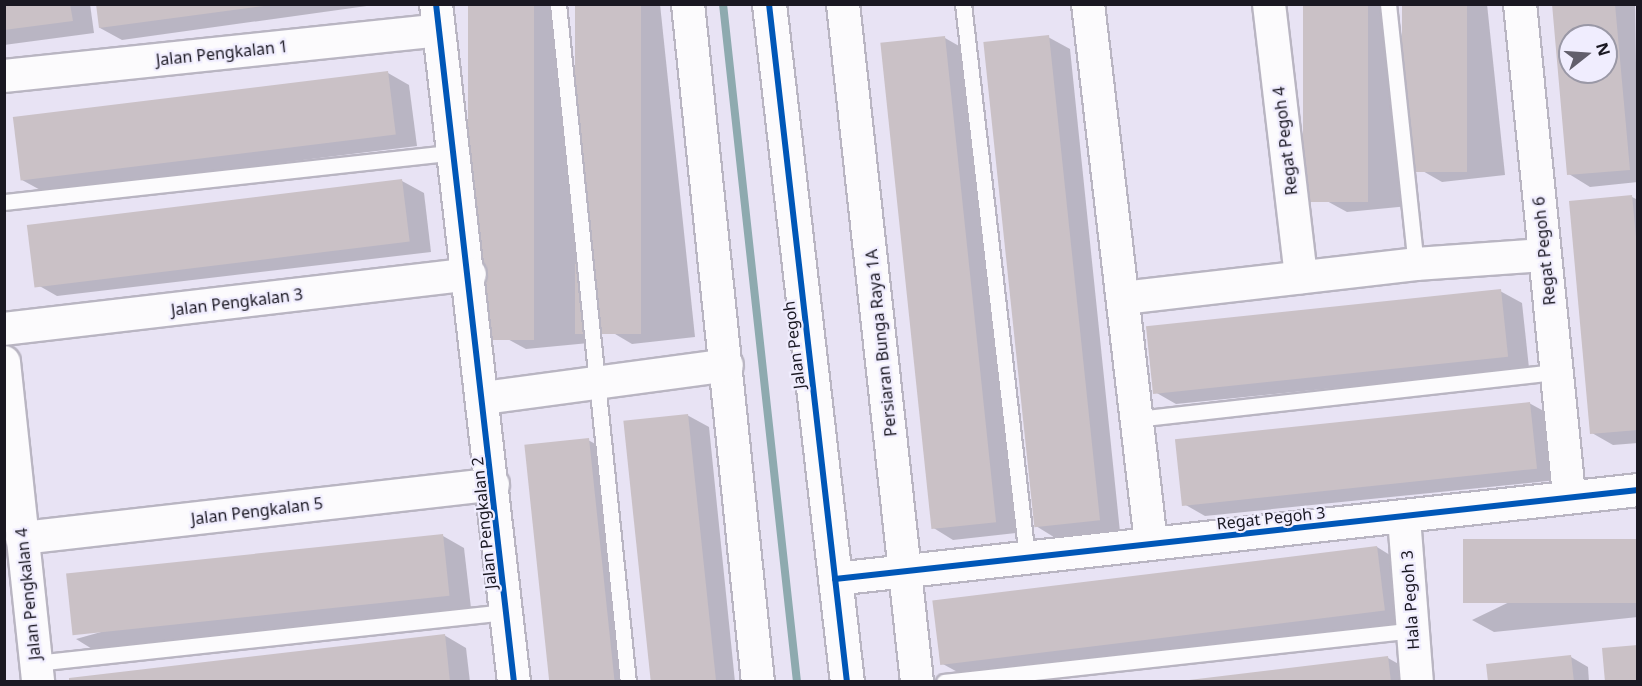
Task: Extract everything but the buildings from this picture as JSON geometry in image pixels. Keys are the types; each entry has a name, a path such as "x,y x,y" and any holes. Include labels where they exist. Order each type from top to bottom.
{"street":[{"path":"688,4 758,681"},
{"name":"Jalan Pegoh","path":"769,4 847,681"},
{"name":"Persiaran Bunga Raya 1A","path":"843,4 907,569 917,681"},
{"path":"1088,4 1151,543"},
{"name":"Regat Pegoh 4","path":"1269,4 1301,277"},
{"name":"Regat Pegoh 6","path":"1520,4 1569,498"},
{"name":"Jalan Pengkalan 1","path":"4,76 438,17"},
{"name":"Jalan Pengkalan 2","path":"438,17 470,274 514,681"},
{"path":"1123,298 1416,264 1544,255"},
{"name":"Jalan Pengkalan 3","path":"4,329 470,274"},
{"name":"Jalan Pengkalan 4","path":"4,362 37,672"},
{"path":"484,398 727,365"},
{"name":"Jalan Pengkalan 5","path":"22,538 493,484"},
{"name":"Regat Pegoh 3","path":"835,579 907,569 1404,518 1638,490"},
{"name":"Hala Pegoh 3","path":"1404,518 1417,681"}],"lane":[{"path":"558,4 628,681"},
{"path":"963,4 1027,557"},
{"path":"1388,4 1416,264"},
{"path":"4,202 455,152"},
{"path":"1136,419 1558,372"},
{"path":"37,672 507,612"},
{"path":"944,681 1413,630"}],"waterway":[{"path":"723,4 797,682"}],"cycle path":[{"path":"436,4 514,682"},
{"path":"769,4 847,682"},
{"path":"835,579 1638,490"}]}
